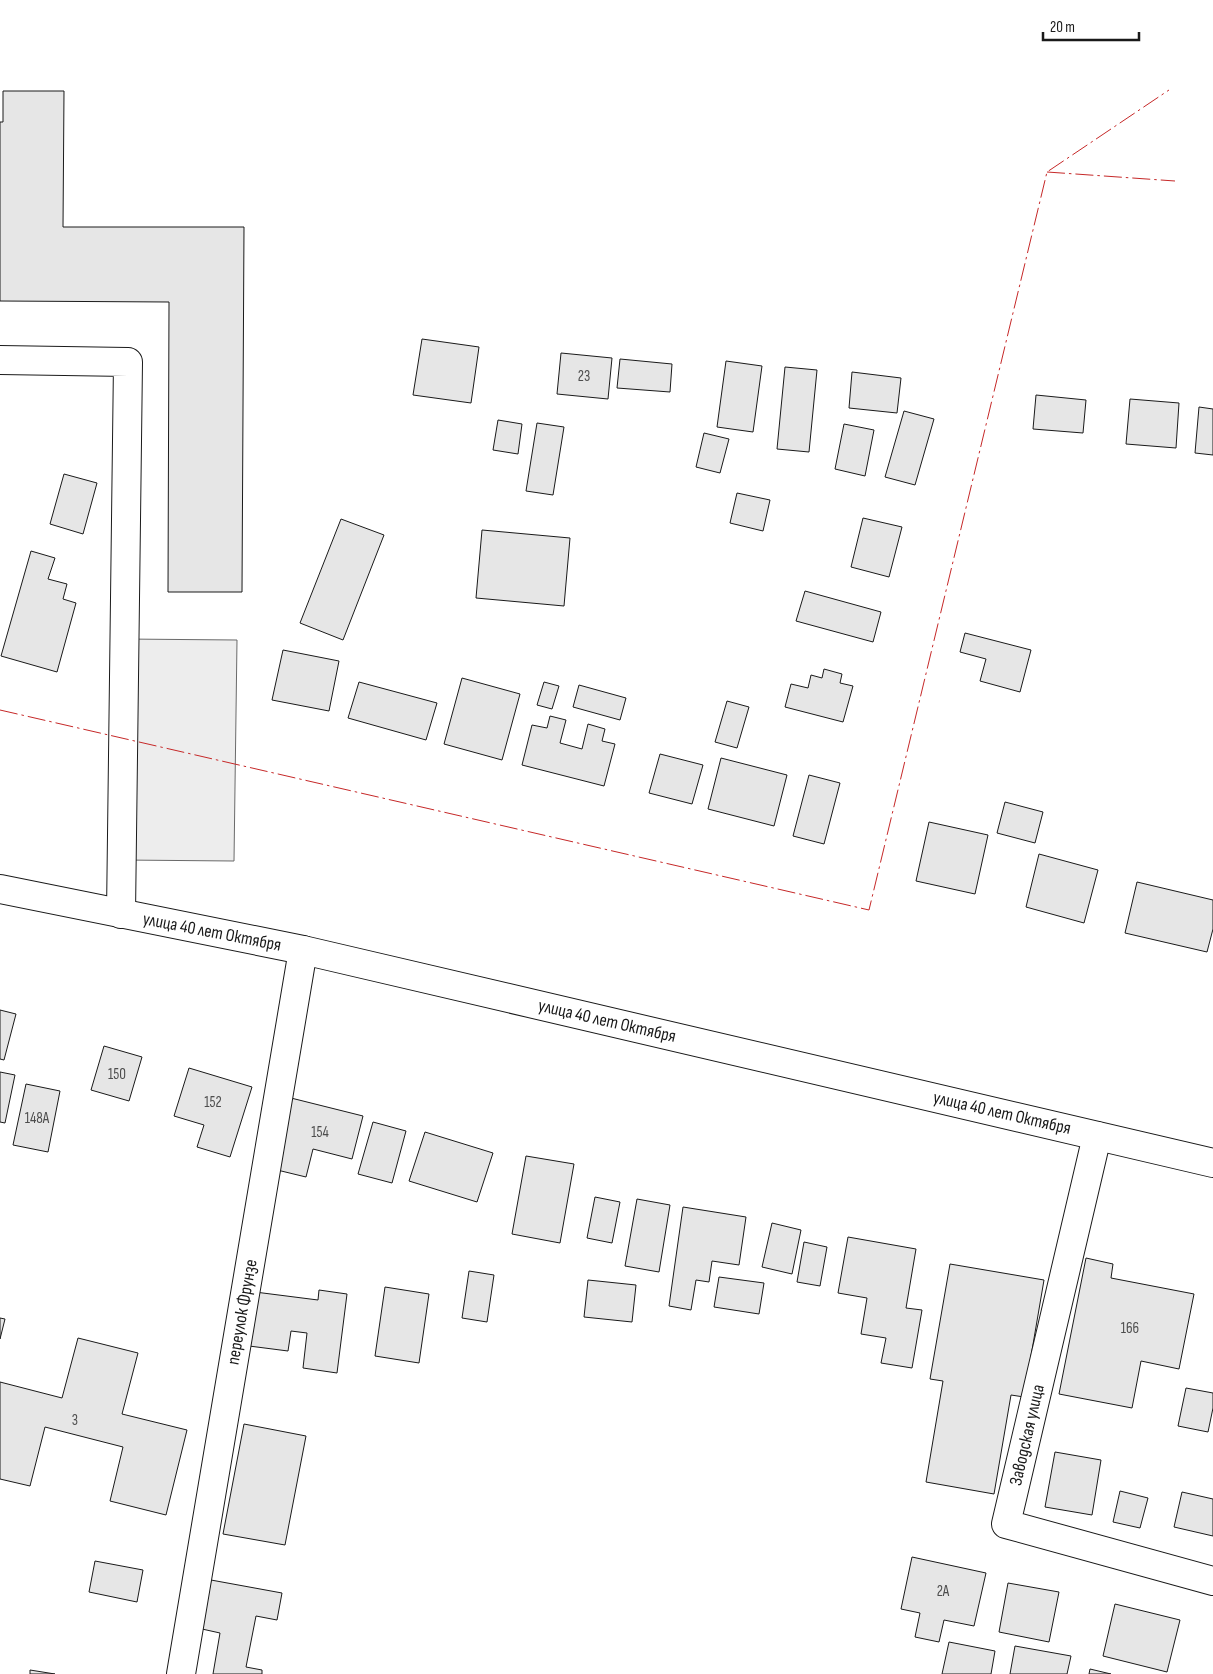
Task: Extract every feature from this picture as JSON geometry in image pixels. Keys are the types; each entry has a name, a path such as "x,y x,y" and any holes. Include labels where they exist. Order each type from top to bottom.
{"street":[{"path":"0,360 128,362 121,914"},
{"name":"улица 40 лет Октября","path":"0,889 303,950 1213,1163"},
{"name":"переулок Фрунзе","path":"181,1674 303,950"},
{"name":"Заводская улица","path":"1097,1136 1006,1524 1213,1581"}],"shaded area":[{"path":"124,639 237,640 234,861 122,860"}],"building":[{"path":"3,91 64,91 63,227 244,227 242,592 168,592 169,302 0,301 0,122 3,122"},
{"path":"422,339 479,347 471,403 413,395"},
{"path":"561,353 612,358 608,399 557,394"},
{"path":"620,359 672,364 670,392 617,388"},
{"path":"726,361 762,366 753,432 717,427"},
{"path":"785,367 817,370 809,452 777,449"},
{"path":"852,372 901,378 897,413 849,408"},
{"path":"1036,395 1086,400 1083,433 1033,429"},
{"path":"1130,399 1179,403 1176,448 1126,444"},
{"path":"1199,407 1213,409 1213,455 1195,453"},
{"path":"904,411 934,419 915,485 885,477"},
{"path":"498,420 522,424 518,454 493,450"},
{"path":"537,423 564,427 553,495 526,491"},
{"path":"844,424 874,430 865,476 835,469"},
{"path":"704,433 729,439 720,473 696,467"},
{"path":"64,474 97,483 83,534 50,524"},
{"path":"737,493 770,500 763,531 730,523"},
{"path":"863,518 902,527 889,577 851,567"},
{"path":"341,519 384,535 343,640 300,623"},
{"path":"482,530 570,538 564,606 476,598"},
{"path":"31,551 55,558 48,579 67,584 63,599 76,603 57,672 1,656"},
{"path":"805,591 881,612 873,642 796,621"},
{"path":"965,633 1031,650 1020,692 980,681 986,659 960,652"},
{"path":"283,650 339,661 329,711 272,700"},
{"path":"824,669 842,674 840,683 853,686 843,722 785,707 791,684 808,688 811,675 822,678"},
{"path":"462,678 520,694 502,760 444,744"},
{"path":"359,682 437,703 426,740 348,718"},
{"path":"544,682 559,686 552,709 537,705"},
{"path":"579,685 626,698 620,720 573,707"},
{"path":"727,701 749,707 737,748 715,742"},
{"path":"550,716 566,720 560,743 582,749 588,724 605,729 602,741 615,744 604,786 522,765 532,725 547,728"},
{"path":"660,754 703,765 692,804 649,793"},
{"path":"721,758 787,775 774,826 708,809"},
{"path":"809,775 840,783 824,844 793,836"},
{"path":"1005,802 1043,812 1035,843 997,833"},
{"path":"929,822 988,835 975,894 916,881"},
{"path":"1039,854 1098,870 1084,923 1026,907"},
{"path":"1137,882 1213,900 1213,929 1207,952 1125,933"},
{"path":"0,1010 16,1014 4,1060 0,1059"},
{"path":"104,1046 142,1057 129,1101 91,1090"},
{"path":"189,1068 252,1087 230,1157 197,1147 204,1125 174,1116"},
{"path":"0,1072 15,1075 5,1123 0,1122"},
{"path":"26,1084 60,1091 48,1152 13,1145"},
{"path":"291,1098 363,1116 352,1159 313,1149 306,1177 273,1169"},
{"path":"373,1122 406,1131 392,1183 358,1174"},
{"path":"425,1132 493,1153 477,1202 409,1181"},
{"path":"526,1156 574,1164 560,1243 512,1234"},
{"path":"595,1197 620,1202 612,1243 587,1238"},
{"path":"637,1199 670,1205 659,1272 625,1266"},
{"path":"683,1207 746,1217 739,1265 712,1261 709,1282 696,1280 691,1310 669,1306"},
{"path":"772,1223 801,1230 792,1274 762,1267"},
{"path":"848,1237 916,1249 906,1308 922,1310 912,1368 881,1363 886,1338 861,1334 867,1298 838,1293"},
{"path":"804,1242 827,1247 820,1286 797,1282"},
{"path":"1086,1258 1113,1264 1111,1278 1194,1294 1179,1369 1141,1361 1132,1408 1059,1394"},
{"path":"950,1264 1044,1280 1024,1397 1011,1395 994,1494 926,1482 943,1381 930,1379"},
{"path":"469,1271 494,1275 487,1322 462,1318"},
{"path":"719,1277 764,1283 759,1314 714,1307"},
{"path":"588,1280 636,1285 632,1322 584,1317"},
{"path":"385,1287 429,1294 419,1363 375,1356"},
{"path":"319,1290 347,1294 337,1373 303,1368 307,1333 291,1331 288,1351 249,1346 255,1292 318,1300"},
{"path":"0,1318 5,1319 0,1339"},
{"path":"78,1338 138,1353 122,1414 187,1430 166,1515 110,1501 123,1447 45,1427 30,1486 0,1479 0,1382 62,1398"},
{"path":"1186,1388 1213,1393 1213,1408 1208,1432 1178,1426"},
{"path":"244,1424 306,1436 285,1545 223,1534"},
{"path":"1055,1452 1101,1460 1092,1515 1045,1507"},
{"path":"1120,1491 1148,1498 1140,1528 1113,1522"},
{"path":"1182,1492 1213,1499 1213,1536 1174,1527"},
{"path":"912,1557 986,1573 974,1626 944,1620 939,1642 915,1637 920,1613 901,1609"},
{"path":"95,1561 143,1570 137,1602 89,1592"},
{"path":"211,1580 282,1593 277,1620 256,1616 246,1667 262,1670 262,1674 213,1674 220,1633 202,1629"},
{"path":"1008,1583 1059,1592 1049,1642 999,1632"},
{"path":"1115,1604 1180,1620 1167,1672 1103,1656"},
{"path":"949,1642 995,1651 991,1674 942,1674"},
{"path":"1015,1646 1071,1656 1067,1674 1010,1674"},
{"path":"1090,1669 1111,1674 1089,1674"},
{"path":"30,1670 55,1674 30,1674"}],"power":[{"path":"0,710 869,910 1047,172 1169,90"},
{"path":"1047,172 1175,181"}]}
